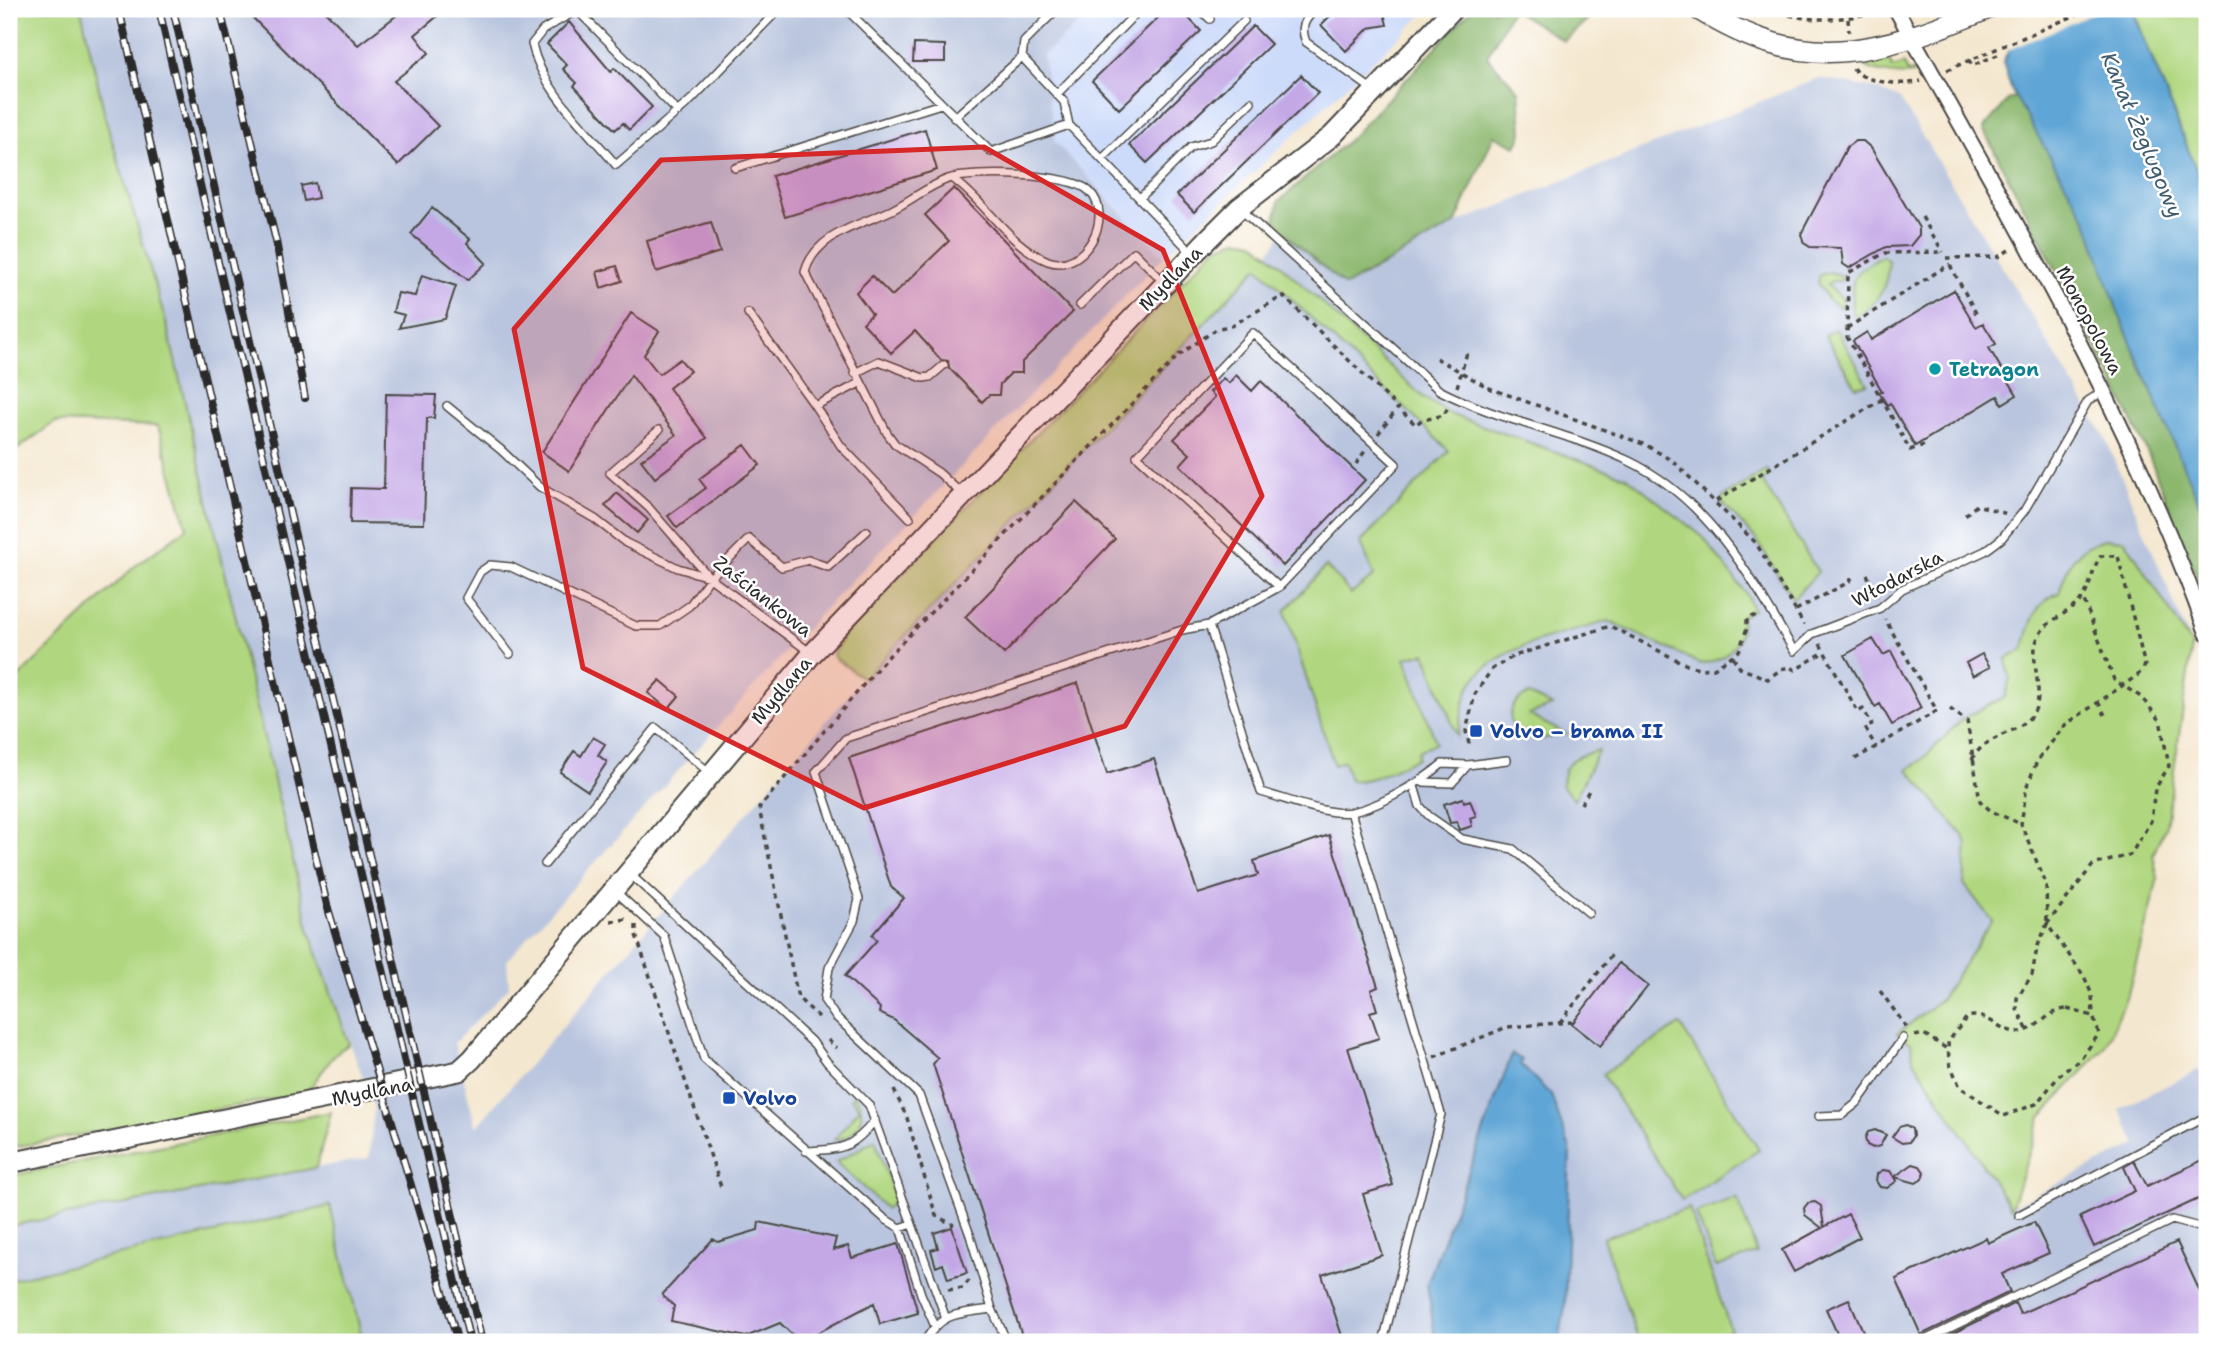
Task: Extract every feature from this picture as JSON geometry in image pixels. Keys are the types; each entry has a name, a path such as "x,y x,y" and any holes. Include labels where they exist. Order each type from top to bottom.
{"main road":[{"path":"1699,9 1741,33 1775,47 1835,52 1913,38 1983,10"}],"street":[{"name":"Mydlana","path":"9,1163 459,1071 472,1059 812,653 1239,208 1332,136 1453,9"},
{"name":"Monopolowa","path":"1891,9 1913,38 2026,239 2105,390 2207,633"}],"lane":[{"path":"678,112 577,10 543,30 532,44 535,59 553,89 617,165 678,112 779,9"},
{"path":"846,9 990,152 1069,125"},
{"path":"954,118 1022,57 1024,42 1057,9"},
{"path":"1057,94 1140,9"},
{"path":"1200,9 1210,19"},
{"path":"1316,9 1305,19 1301,31 1306,43 1351,72 1375,92"},
{"path":"1102,159 1244,21"},
{"path":"1022,57 1064,102 1069,125 1194,254"},
{"path":"1139,198 1192,147 1211,141 1251,102"},
{"path":"735,168 941,104"},
{"path":"952,178 968,190 1015,240 1051,262 1071,260 1094,240 1097,202 1089,190 1069,180 992,175 952,178 931,186 892,210 853,225 816,250 808,260 805,272 860,383 895,444 939,473 962,495"},
{"path":"1239,208 1416,372 1453,397"},
{"path":"1080,305 1134,252 1165,283"},
{"path":"748,313 841,446 910,518"},
{"path":"1007,1342 992,1309 970,1234 919,1095 835,1016 824,1000 829,968 854,920 859,899 816,772 846,738 1182,630 1209,625 1279,587 1396,464 1254,333 1137,456 1279,587"},
{"path":"855,373 879,361 930,377 944,365"},
{"path":"815,406 860,383"},
{"name":"Włodarska","path":"1453,397 1627,460 1663,483 1692,506 1728,544 1794,650 1812,634 1880,608 1902,589 1984,551 2001,539 2019,518 2088,401 2105,390"},
{"path":"447,406 540,487 594,519 626,543 678,568 710,578"},
{"name":"Zaściankowa","path":"659,430 610,473 649,508 667,532 710,578 812,653"},
{"path":"510,654 466,598 480,572 490,565 511,567 636,626 660,626 689,606 710,578 749,539 782,567 808,560 828,567 867,531"},
{"path":"1209,625 1261,792 1333,811 1351,812 1422,782 1442,764 1468,765 1507,761"},
{"path":"545,864 656,728 711,774"},
{"path":"1422,782 1452,783 1468,765"},
{"path":"1414,786 1420,806 1429,816 1462,839 1513,849 1588,913"},
{"path":"1351,812 1441,1114 1383,1342"},
{"path":"628,873 814,1044 827,1062 858,1090 869,1105 945,1316"},
{"path":"614,889 664,936 704,1059 806,1151 900,1228 921,1294 934,1324"},
{"path":"1819,1116 1842,1115 1857,1103 1906,1040"},
{"path":"2019,1214 2207,1116"},
{"path":"806,1151 845,1148 858,1141 875,1120"},
{"path":"1921,1342 2172,1220 2207,1229"},
{"path":"900,1228 912,1224"},
{"path":"924,1342 934,1324 945,1316 992,1309"}],"path":[{"path":"1325,17 1333,9"},
{"path":"1770,9 1812,20 1848,19 1891,9"},
{"path":"1944,71 2090,9"},
{"path":"1848,19 1849,36"},
{"path":"1969,60 1972,66 2002,54"},
{"path":"1853,65 1857,73 1867,78 1913,84 1926,80"},
{"path":"1922,217 1977,315"},
{"path":"1946,258 1998,257 2015,246"},
{"path":"1924,445 1910,450 1846,337 1848,273 1885,253 1943,252"},
{"path":"1847,328 1950,264"},
{"path":"829,1025 798,998 759,808 882,663 1179,355 1217,328 1231,326 1283,296 1416,425 1420,421 1444,415 1463,374 1468,349"},
{"path":"1716,501 1881,400"},
{"path":"1356,464 1398,408"},
{"path":"1965,515 1977,505 2019,518"},
{"path":"1972,760 1989,741 2033,715 2037,703 2034,657 2038,636 2053,620 2083,598 2101,556 2118,556 2145,666 2138,675 2119,685 2064,725 2037,761 2022,802 2021,824 2046,884 2047,924 2090,987 2093,1016 2099,1034 2079,1061 2064,1070 2036,1104 2012,1114 1999,1115 1960,1087 1953,1077 1947,1049 1961,1021 1974,1015 2016,1032 2027,1029 2058,1010 2093,1016"},
{"path":"1856,759 1937,711 1880,608 1867,574"},
{"path":"1796,610 1849,582 1854,575"},
{"path":"2027,1029 2017,1009 2017,998 2032,975 2037,948 2047,924 2093,865 2130,855 2151,821 2155,789 2169,766 2164,732 2156,713 2141,697 2119,685 2088,617 2083,598"},
{"path":"1469,744 1466,731 1479,686 1492,668 1514,656 1610,626 1694,669 1714,668 1732,657 1742,644 1749,618 1759,614"},
{"path":"1732,657 1740,668 1768,679 1780,669 1795,670 1824,652"},
{"path":"2098,701 2105,715"},
{"path":"1950,709 1967,721 1980,801 1991,811 2021,824"},
{"path":"1581,804 1591,787"},
{"path":"604,916 610,921 636,919 636,935 721,1187"},
{"path":"1560,1023 1613,953"},
{"path":"1880,991 1913,1037"},
{"path":"1425,1060 1507,1027 1572,1021"},
{"path":"1906,1040 1924,1034 1947,1049"},
{"path":"891,1084 907,1118 936,1216 954,1225 956,1232"},
{"path":"945,1290 964,1288 971,1277"}],"highlighted area":[{"path":"984,147 1163,250 1262,496 1125,726 864,808 583,668 514,329 661,160"}],"shaded area":[{"path":"81,9 1096,9 1043,55 1055,142 1163,257 818,616 507,960 509,987 454,1043 476,1127 874,666 1258,267 1287,227 1346,286 1455,224 1819,78 1876,89 1900,99 2104,435 2192,646 2166,825 2153,855 2158,878 2128,994 2105,1047 2041,1117 2011,1207 2137,1144 2119,1109 2198,1070 2207,1075 2204,1109 2207,1108 2207,1342 9,1342 9,1226 369,1158 374,1108 310,933 166,322 106,120"},
{"path":"1096,9 1429,9 1163,257 1055,142 1043,55"}],"green space":[{"path":"9,9 81,9 106,120 166,322 310,933 349,1044 336,1053 306,1093 9,1148 9,686 134,567 187,528 158,426 55,422 9,455"},
{"path":"1472,9 1512,9 1487,57 1519,91 1522,133 1516,146 1494,135 1455,224 1345,286 1290,238 1275,220 1279,201 1351,138"},
{"path":"1512,9 1583,9 1589,18 1564,41"},
{"path":"2133,9 2207,9 2207,197"},
{"path":"1890,61 1893,68 1904,64 1908,73 1915,70 1918,73 1905,75 1889,73 1873,70 1862,64"},
{"path":"2018,96 2087,221 2118,312 2207,522 2207,601 2148,454 2105,364 1983,129 2009,99"},
{"path":"1237,239 1254,242 1268,253 1423,397 1449,414 1627,477 1703,537 1747,595 1753,610 1741,617 1740,635 1732,649 1718,659 1701,664 1609,621 1552,637 1511,652 1479,674 1467,693 1457,736 1425,653 1405,658 1436,743 1418,751 1417,758 1385,774 1358,781 1350,780 1344,761 1334,765 1285,611 1326,566 1351,594 1374,576 1361,542 1449,451 1258,267 864,679 832,656 844,634 1215,248"},
{"path":"1882,256 1889,261 1884,286 1876,300 1856,316 1853,313 1854,278 1863,268"},
{"path":"1830,272 1843,276 1841,281 1832,281 1827,285 1843,299 1841,308 1829,300 1818,283 1820,275"},
{"path":"1836,329 1868,384 1856,387 1825,335"},
{"path":"1767,470 1770,475 1762,481 1818,572 1793,599 1756,539 1722,503 1723,497"},
{"path":"2105,539 2125,540 2192,646 2166,825 2153,855 2158,878 2128,994 2105,1047 2041,1117 2011,1208 1913,1059 1911,1043 1897,1034 1941,999 1992,921 1964,884 1967,844 1964,837 1908,769 1920,762 1962,719 2005,697 2010,679 2006,659 2023,650 2034,616 2044,602 2059,593 2074,558 2086,547"},
{"path":"1529,695 1552,706 1529,715 1566,734 1535,740 1514,730 1512,708 1518,700"},
{"path":"1599,750 1574,800 1562,786 1565,770 1572,760"},
{"path":"1680,1025 1759,1150 1682,1200 1602,1074"},
{"path":"855,1095 861,1110 859,1124 849,1135 834,1140 860,1108 851,1098"},
{"path":"331,1112 316,1168 9,1226 9,1176"},
{"path":"875,1140 896,1200 886,1209 836,1162"},
{"path":"1737,1198 1757,1253 1716,1267 1696,1213"},
{"path":"330,1206 363,1342 9,1342 9,1280"},
{"path":"1689,1208 1731,1331 1698,1342 1639,1342 1603,1238"}],"water":[{"name":"Kanał Żeglugowy","path":"1991,9 2125,9 2135,16 2207,197 2207,522 2118,312 2087,221 2012,91 2003,62 2008,52"},
{"path":"1512,1054 1522,1060 1520,1064 1551,1095 1570,1149 1565,1307 1559,1342 1436,1342 1427,1284"}],"pier":[{"path":"1987,9 2104,9 2004,52"}],"building":[{"path":"261,9 323,9 358,45 405,9 446,9 415,35 429,53 394,81 438,126 398,165 252,17"},
{"path":"1167,9 1180,9 1201,31 1119,109 1092,81"},
{"path":"1337,9 1383,9 1387,25 1369,28 1346,51 1321,25"},
{"path":"569,22 611,72 614,68 652,107 629,130 623,123 615,130 574,86 577,83 563,69 567,65 547,44"},
{"path":"1253,26 1271,44 1147,163 1129,145"},
{"path":"914,44 945,45 945,62 913,62"},
{"path":"1301,75 1318,93 1194,212 1177,195"},
{"path":"925,129 937,170 785,217 772,176"},
{"path":"1855,141 1863,141 1871,148 1919,228 1919,235 1910,246 1886,247 1849,268 1843,264 1841,248 1810,247 1804,243 1801,234 1847,147"},
{"path":"315,183 318,198 304,201 301,186"},
{"path":"954,188 1073,312 1022,362 1022,373 1011,373 1000,384 999,395 989,395 982,402 949,368 948,361 941,360 915,331 891,353 863,323 872,314 856,292 872,276 892,296 949,241 925,215"},
{"path":"432,208 470,239 467,243 486,263 468,280 411,234"},
{"path":"711,222 720,252 656,272 647,241"},
{"path":"617,266 622,281 601,288 597,272"},
{"path":"422,275 456,286 445,319 399,328 404,315 393,312 398,293 415,296"},
{"name":"Tetragon","path":"1954,290 1976,327 1983,323 1996,344 1989,348 2017,395 2002,404 1998,396 1915,446 1890,403 1887,405 1879,392 1882,391 1853,341 1867,332 1871,340"},
{"path":"631,313 659,331 644,355 659,374 680,359 690,371 669,388 707,438 655,478 641,460 676,435 631,375 569,471 542,452"},
{"path":"1236,375 1252,391 1261,381 1365,480 1283,566 1180,465 1190,454 1174,439 1215,397 1210,392 1223,378 1229,383"},
{"path":"386,394 436,395 434,418 427,418 424,524 350,523 351,488 384,489"},
{"path":"745,445 760,465 677,528 668,516 706,488 699,479"},
{"path":"617,493 648,520 637,533 605,506"},
{"path":"1076,502 1115,539 1004,654 965,617"},
{"path":"1873,639 1883,655 1891,651 1921,708 1892,725 1880,704 1875,707 1845,655"},
{"path":"1982,654 1990,667 1973,676 1966,663"},
{"path":"660,680 679,696 668,709 648,693"},
{"path":"1078,683 1107,774 1154,759 1198,894 1258,875 1254,861 1329,835 1378,987 1371,990 1377,1010 1370,1012 1379,1038 1348,1048 1393,1185 1363,1194 1382,1255 1322,1275 1344,1342 1024,1342 933,1064 938,1058 894,1020 879,1013 880,1008 845,976 877,940 872,935 904,898 891,887 849,758"},
{"path":"593,737 605,744 598,755 607,762 588,791 560,772 574,751 581,756"},
{"path":"1463,798 1464,802 1470,800 1476,816 1470,818 1472,826 1460,830 1457,822 1450,823 1444,804"},
{"path":"1619,963 1648,986 1600,1046 1572,1024"},
{"path":"1906,1125 1912,1129 1913,1136 1909,1142 1902,1143 1892,1137 1899,1127"},
{"path":"1875,1130 1886,1135 1880,1146 1873,1148 1867,1145 1865,1138 1868,1132"},
{"path":"2207,1158 2207,1195 2094,1247 2080,1217 2135,1191 2124,1167 2134,1161 2147,1186"},
{"path":"1913,1164 1920,1166 1924,1172 1922,1179 1916,1183 1895,1177 1897,1181 1887,1188 1880,1187 1876,1181 1877,1174 1883,1170 1890,1171 1894,1177"},
{"path":"1815,1202 1821,1206 1824,1227 1848,1214 1860,1237 1794,1272 1782,1250 1822,1228 1805,1215 1804,1208 1808,1203"},
{"path":"759,1222 836,1238 833,1250 848,1246 852,1258 898,1244 918,1313 880,1324 874,1303 800,1342 780,1323 746,1337 671,1321 674,1306 662,1295 713,1239 718,1242 758,1230"},
{"path":"2034,1222 2049,1253 2002,1274 2010,1292 1921,1335 1896,1279 1986,1238 1988,1243"},
{"path":"952,1227 967,1273 948,1279 943,1264 936,1267 931,1250 938,1248 934,1233"},
{"path":"2177,1242 2207,1307 2207,1334 2189,1342 1935,1342 2015,1303 2020,1314"},
{"path":"1849,1299 1866,1338 1856,1342 1841,1342 1826,1309"}],"railway":[{"path":"119,9 327,905 458,1342"},
{"path":"159,9 470,1342"},
{"path":"173,9 482,1342"},
{"path":"220,9 276,241 305,398"}],"place":[{"name":"Tetragon","path":"1935,369"},
{"name":"Volvo – brama II","path":"1476,731"},
{"name":"Volvo","path":"729,1098"}]}
